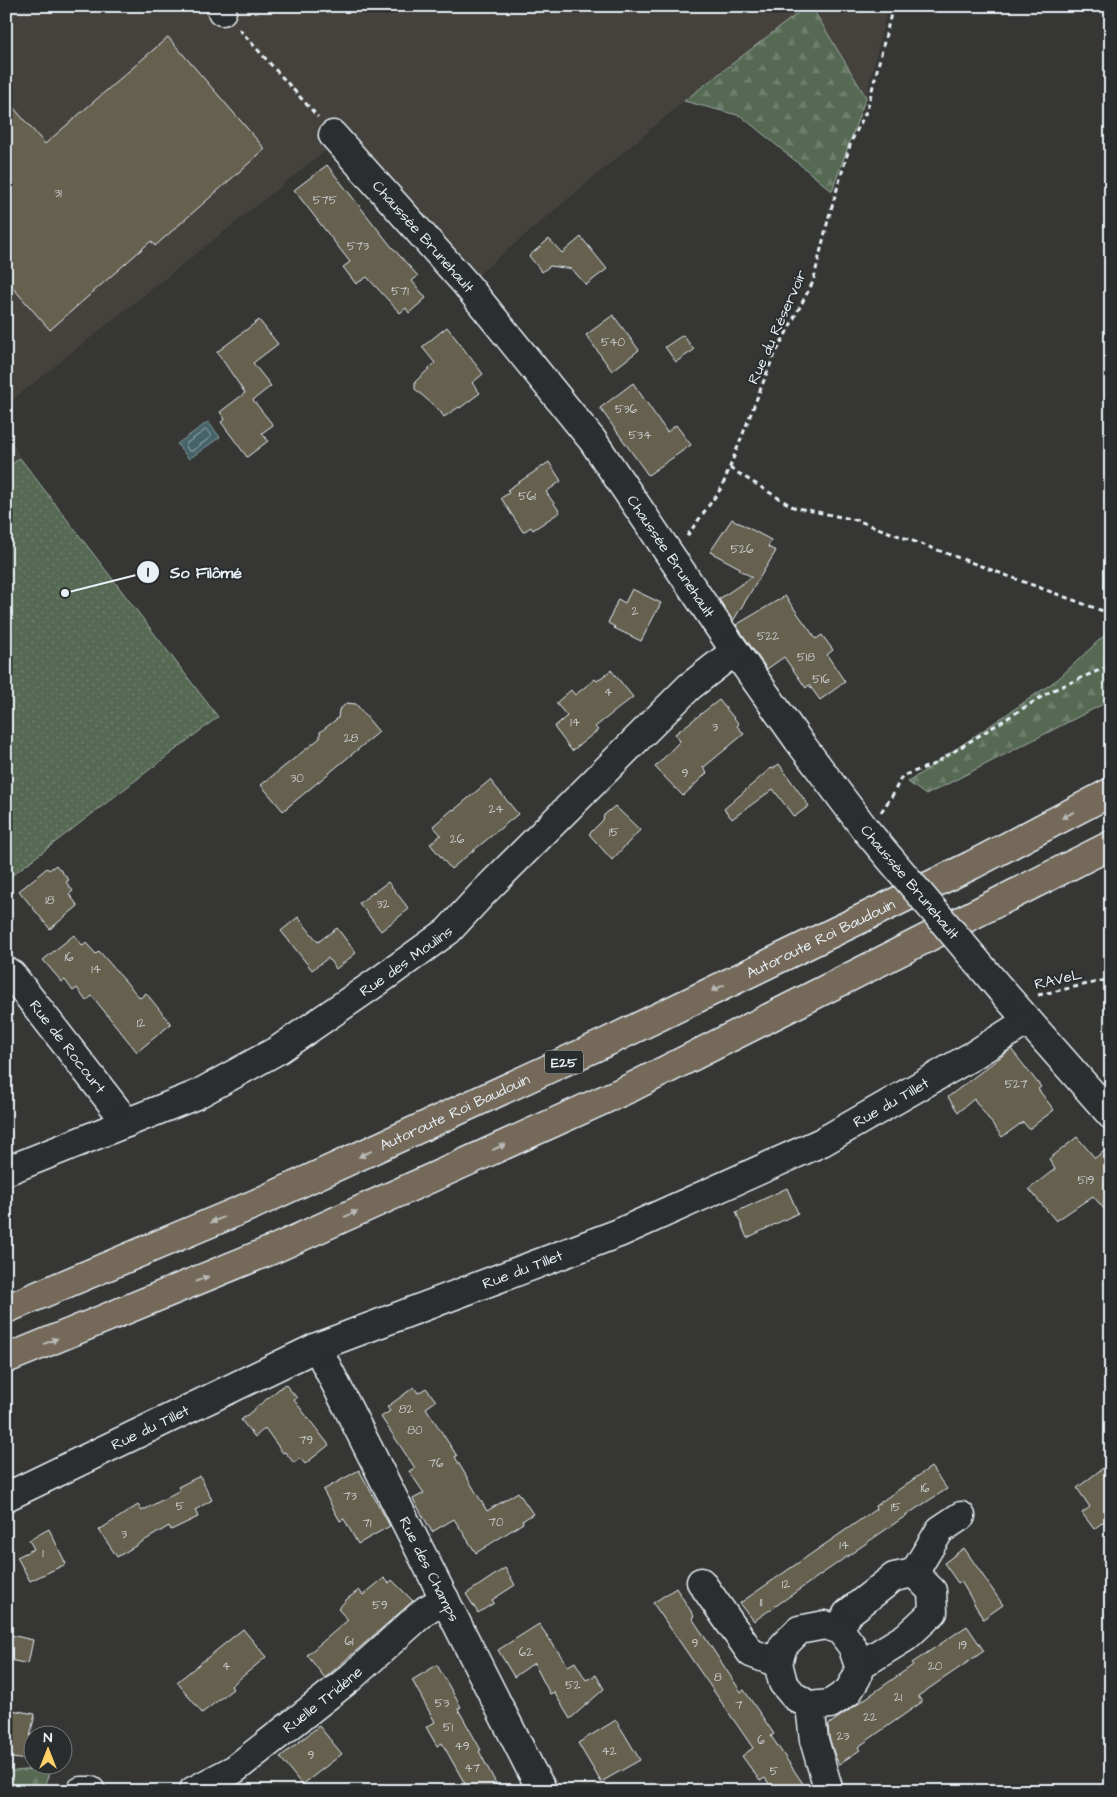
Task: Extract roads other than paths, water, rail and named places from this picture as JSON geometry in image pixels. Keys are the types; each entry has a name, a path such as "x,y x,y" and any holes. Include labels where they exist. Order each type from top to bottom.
{"highway":[{"name":"Autoroute Roi Baudouin","path":"6,1309 255,1204 600,1045 972,865 1111,792"},
{"path":"6,1359 274,1249 630,1088 1111,845"}],"street":[{"name":"Chaussée Brunehault","path":"333,134 466,283 593,442 673,557 735,651 798,740 864,828 1013,1004 1111,1115"},
{"name":"Rue des Moulins","path":"6,1171 196,1095 278,1050 448,931 484,892 689,687 735,651"},
{"name":"Rue de Rocourt","path":"6,970 12,975 127,1123"},
{"name":"Rue du Tillet","path":"6,1497 317,1347 619,1233 822,1142 972,1056 1013,1004"},
{"name":"Rue des Champs","path":"317,1347 543,1791"},
{"path":"840,1630 846,1614 894,1577 914,1573 940,1530 961,1516"},
{"path":"859,1666 906,1637 933,1612 932,1591 914,1573"},
{"path":"701,1582 751,1653 778,1663"},
{"name":"Ruelle Tridène","path":"193,1791 235,1769 349,1679 426,1610 445,1599"},
{"path":"824,1625 840,1630 852,1646 859,1666 857,1677 848,1692 830,1704 810,1706 794,1696 783,1683 778,1663 783,1646 799,1630 824,1625"},
{"path":"810,1706 814,1740 830,1791"},
{"path":"81,1791 91,1791"}],"water":[{"path":"208,422 220,437 189,459 177,444"}],"place":[{"name":"So Filômé","path":"65,593"}]}
